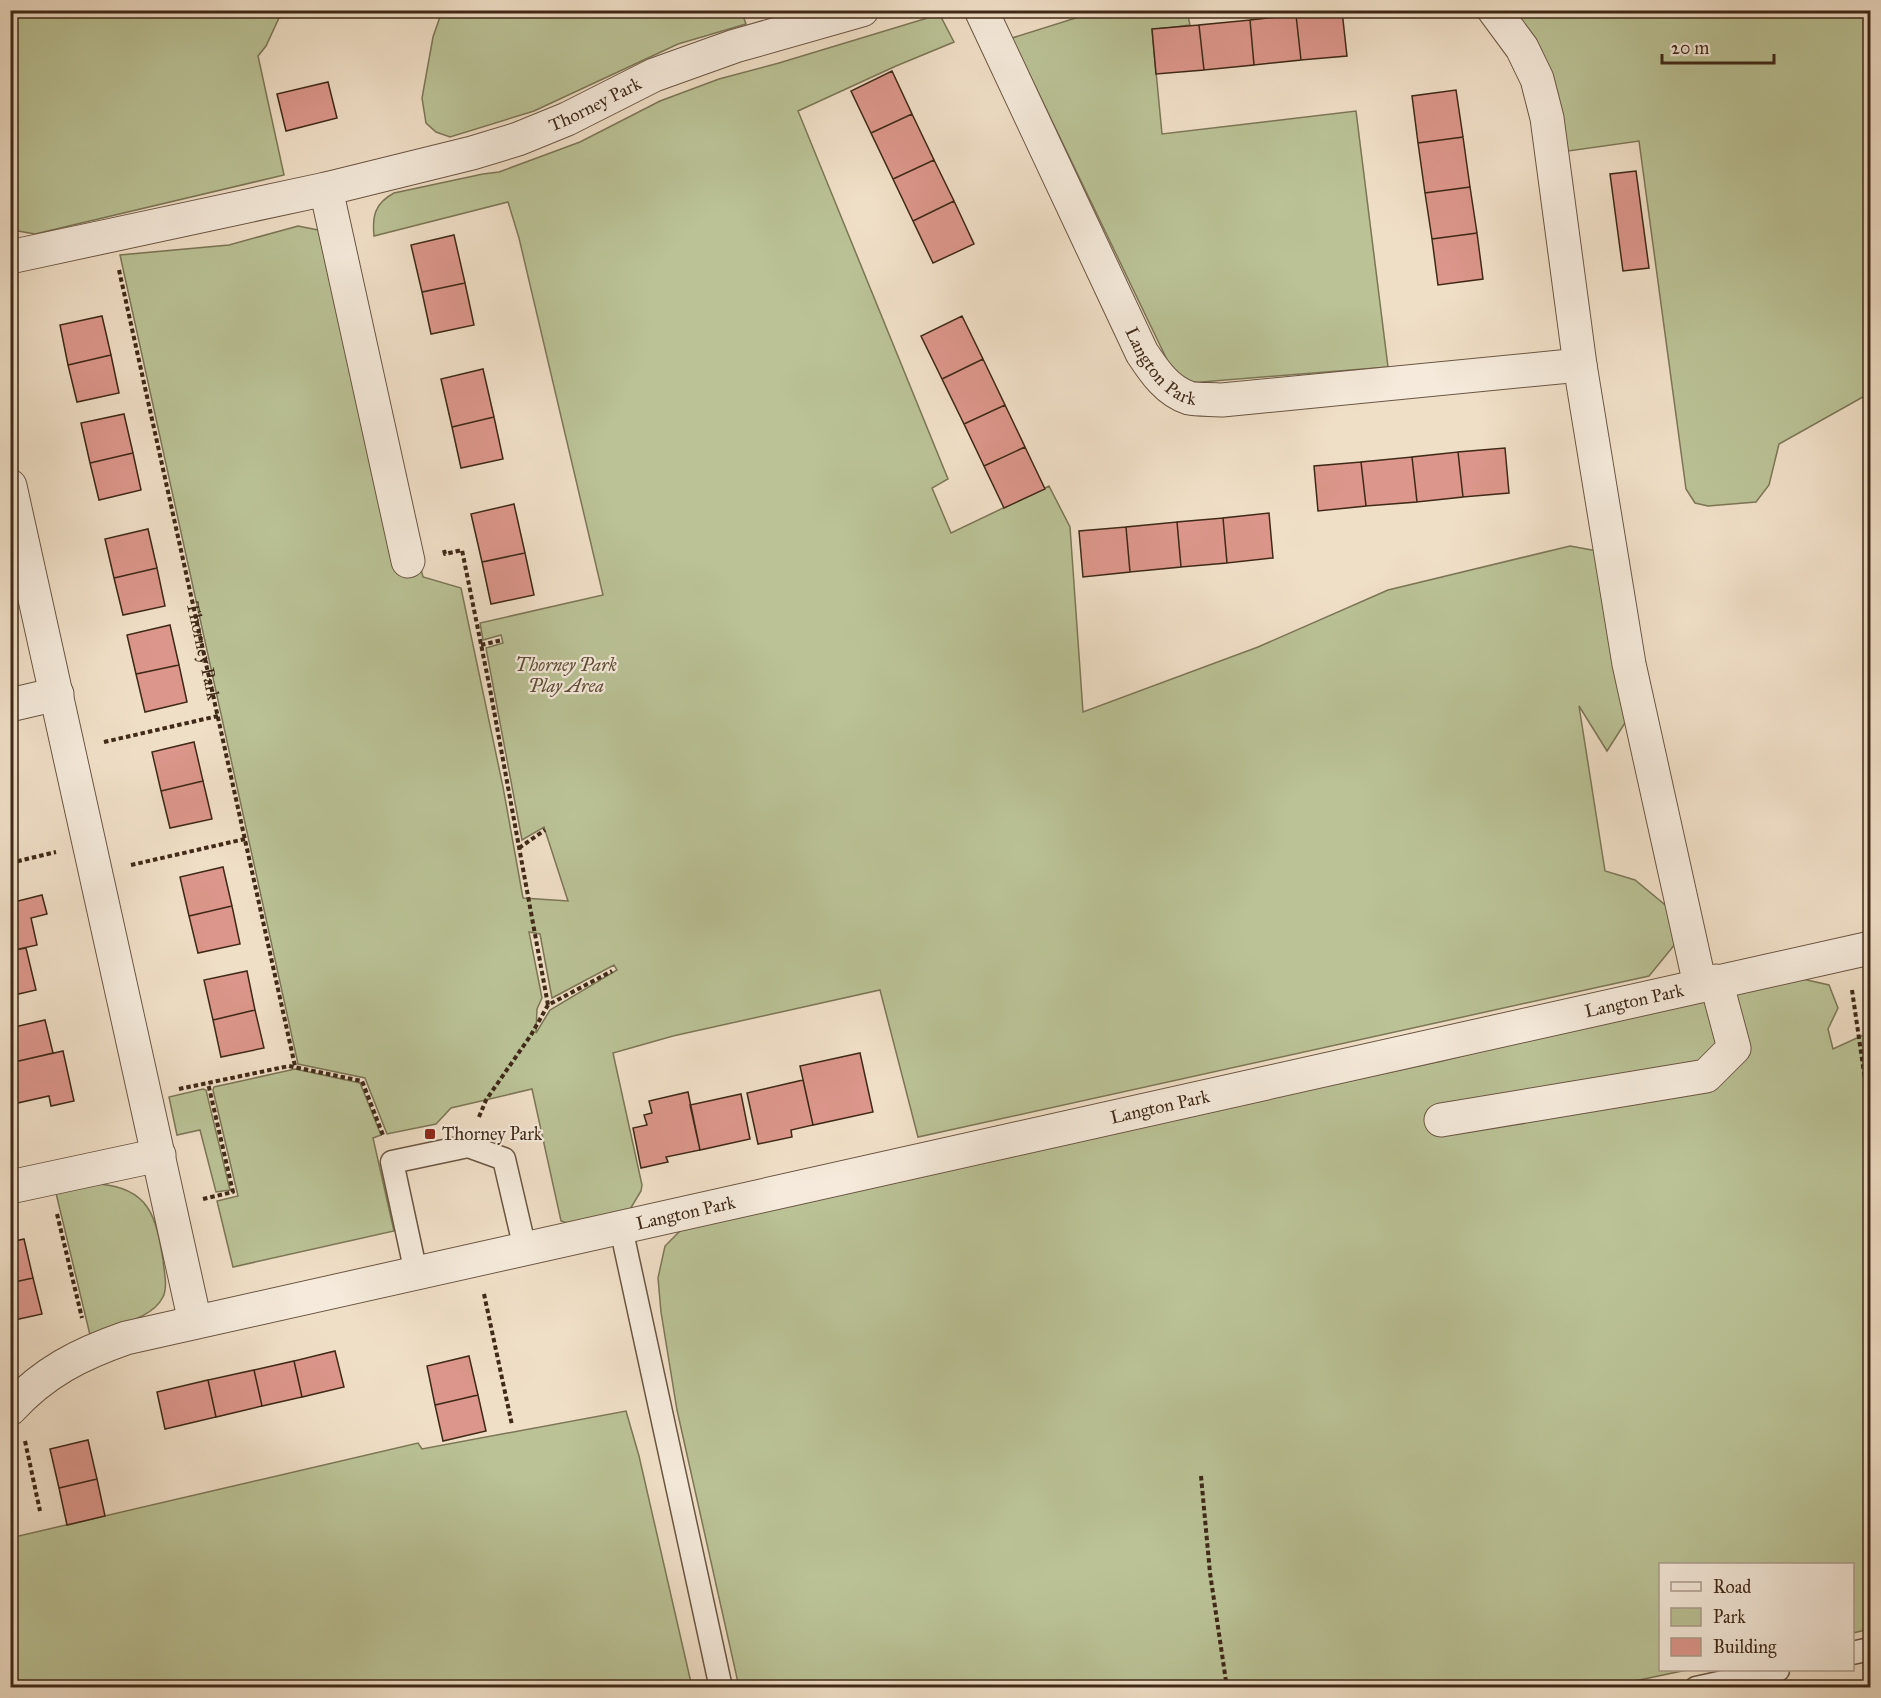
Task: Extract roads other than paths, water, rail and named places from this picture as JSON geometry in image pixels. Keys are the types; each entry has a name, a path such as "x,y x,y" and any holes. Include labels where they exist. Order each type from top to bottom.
{"street":[{"name":"Thorney Park","path":"10,256 326,189 472,153 518,139 616,96 654,75 735,46 862,10"},
{"name":"Langton Park","path":"981,10 1142,353 1170,388 1189,398 1221,400 1580,365"},
{"name":"Langton Park","path":"1494,10 1522,48 1537,79 1547,118 1580,365 1629,664 1708,983"},
{"path":"326,189 408,561"},
{"path":"10,486 195,1322"},
{"path":"10,705 57,694"},
{"name":"Langton Park","path":"621,1228 1858,950"},
{"path":"1441,1120 1706,1076 1734,1048 1708,983"},
{"path":"10,1187 159,1155"},
{"path":"14,1405 38,1382 63,1364 126,1338 621,1228"}],"lane":[{"path":"416,1273 392,1162 468,1146 504,1159 525,1249"},
{"path":"621,1228 722,1688"},
{"path":"1854,1653 1870,1649"},
{"path":"1696,1688 1773,1671"}],"place":[{"name":"Thorney Park","path":"430,1134"}],"park label":[{"name":"Thorney Park Play Area","path":"566,675"}]}
